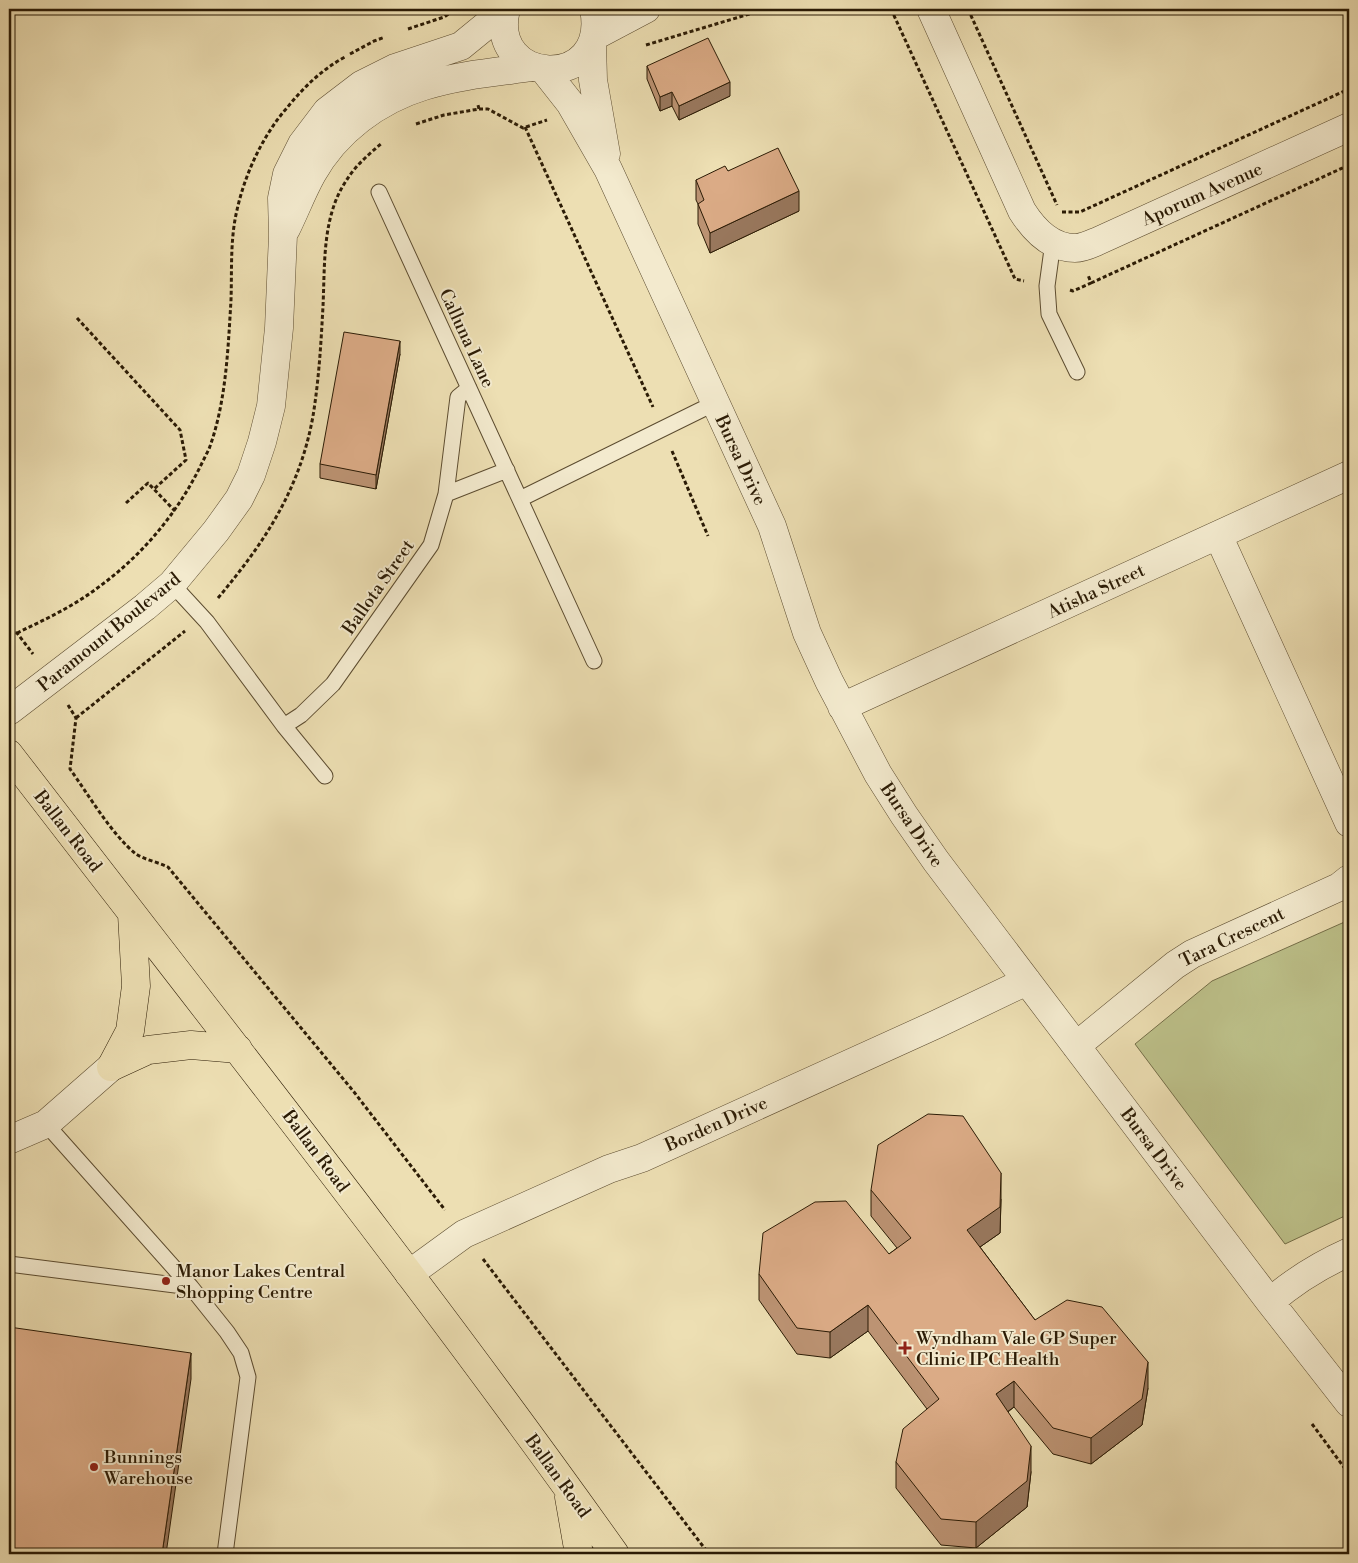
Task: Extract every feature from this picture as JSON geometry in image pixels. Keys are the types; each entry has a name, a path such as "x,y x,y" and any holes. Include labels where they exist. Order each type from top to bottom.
{"main road":[{"name":"Ballan Road","path":"9,754 238,1049 409,1274 615,1554"},
{"path":"111,1067 130,1030 136,986 132,914"},
{"path":"111,1067 148,1050 190,1045 238,1049"},
{"path":"568,1488 579,1554"}],"street":[{"name":"Bursa Drive","path":"505,9 503,24 505,38 511,50 521,61 538,69 570,103 608,169 772,526 807,633 842,706 878,774 904,815 1027,981 1270,1302 1349,1403"},
{"name":"Paramount Boulevard","path":"9,711 172,584 216,532 239,498 251,475 271,406 275,374 283,235 282,198 287,174 302,144 327,111 361,85 395,68 462,46 505,9"},
{"name":"Bursa Drive","path":"594,9 596,22 593,40 593,80 608,169"},
{"path":"593,40 646,9"},
{"name":"Aporum Avenue","path":"931,9 1022,211 1031,226 1039,234 1053,242 1077,248 1098,241 1349,127"},
{"name":"Paramount Boulevard","path":"283,235 313,173 335,142 360,118 392,98 424,86 467,76 538,69 556,70 567,67 585,54 593,40"},
{"name":"Atisha Street","path":"842,706 1349,475"},
{"path":"1218,535 1349,823"},
{"name":"Tara Crescent","path":"1076,1046 1175,965 1192,954 1338,887 1349,879"},
{"name":"Borden Drive","path":"409,1274 464,1234 608,1169 642,1158 1027,981"},
{"path":"9,1140 46,1124 111,1067"},
{"path":"1270,1302 1288,1286 1326,1263 1349,1252"}],"lane":[{"name":"Calluna Lane","path":"379,192 594,661"},
{"path":"1053,242 1047,286 1049,314 1077,372"},
{"name":"Ballota Street","path":"284,726 301,715 333,684 431,544 446,494 458,397 469,388"},
{"path":"520,499 715,403"},
{"path":"446,494 507,470"},
{"path":"172,584 207,622 284,726 325,776"},
{"path":"46,1124 191,1287 242,1353 248,1376 225,1554"},
{"path":"9,1264 191,1287"}],"path":[{"path":"400,32 444,17 456,9"},
{"path":"646,45 766,9"},
{"path":"968,9 1060,212 1080,212 1349,89"},
{"path":"9,632 17,633 60,612 97,589 164,527 186,494 208,450 220,408 231,300 236,211 256,154 274,123 306,85 336,62 374,41 392,35"},
{"path":"525,128 663,429 708,536"},
{"path":"1091,283 1349,165"},
{"path":"78,318 180,430 186,460 154,489"},
{"path":"126,503 148,483 175,510"},
{"path":"17,633 52,679 76,718 70,769 120,838 138,855 158,862 168,868 354,1092 709,1554"},
{"path":"1312,1424 1349,1474"}],"green space":[{"path":"1349,920 1349,1214 1285,1244 1135,1044 1212,981"}],"building":[{"path":"708,38 730,82 679,106 672,92 660,97 647,66"},
{"path":"778,148 799,191 710,233 698,204 704,200 696,180 725,166 728,171"},
{"path":"344,332 400,341 376,475 320,464"},
{"path":"928,1114 963,1116 1001,1173 1000,1207 967,1230 1035,1320 1067,1300 1102,1307 1148,1362 1142,1399 1091,1438 1053,1428 1014,1381 996,1394 1031,1446 1027,1481 976,1522 941,1519 896,1462 903,1429 939,1399 868,1305 830,1332 797,1328 759,1274 763,1233 815,1202 846,1201 889,1254 911,1238 871,1190 878,1145"},
{"name":"Bunnings Warehouse","path":"9,1327 191,1353 162,1554 9,1554"}],"place":[{"name":"Manor Lakes Central Shopping Centre","path":"166,1281"},
{"name":"Wyndham Vale GP Super Clinic IPC Health","path":"905,1348"},
{"name":"Bunnings Warehouse","path":"94,1467"}]}
